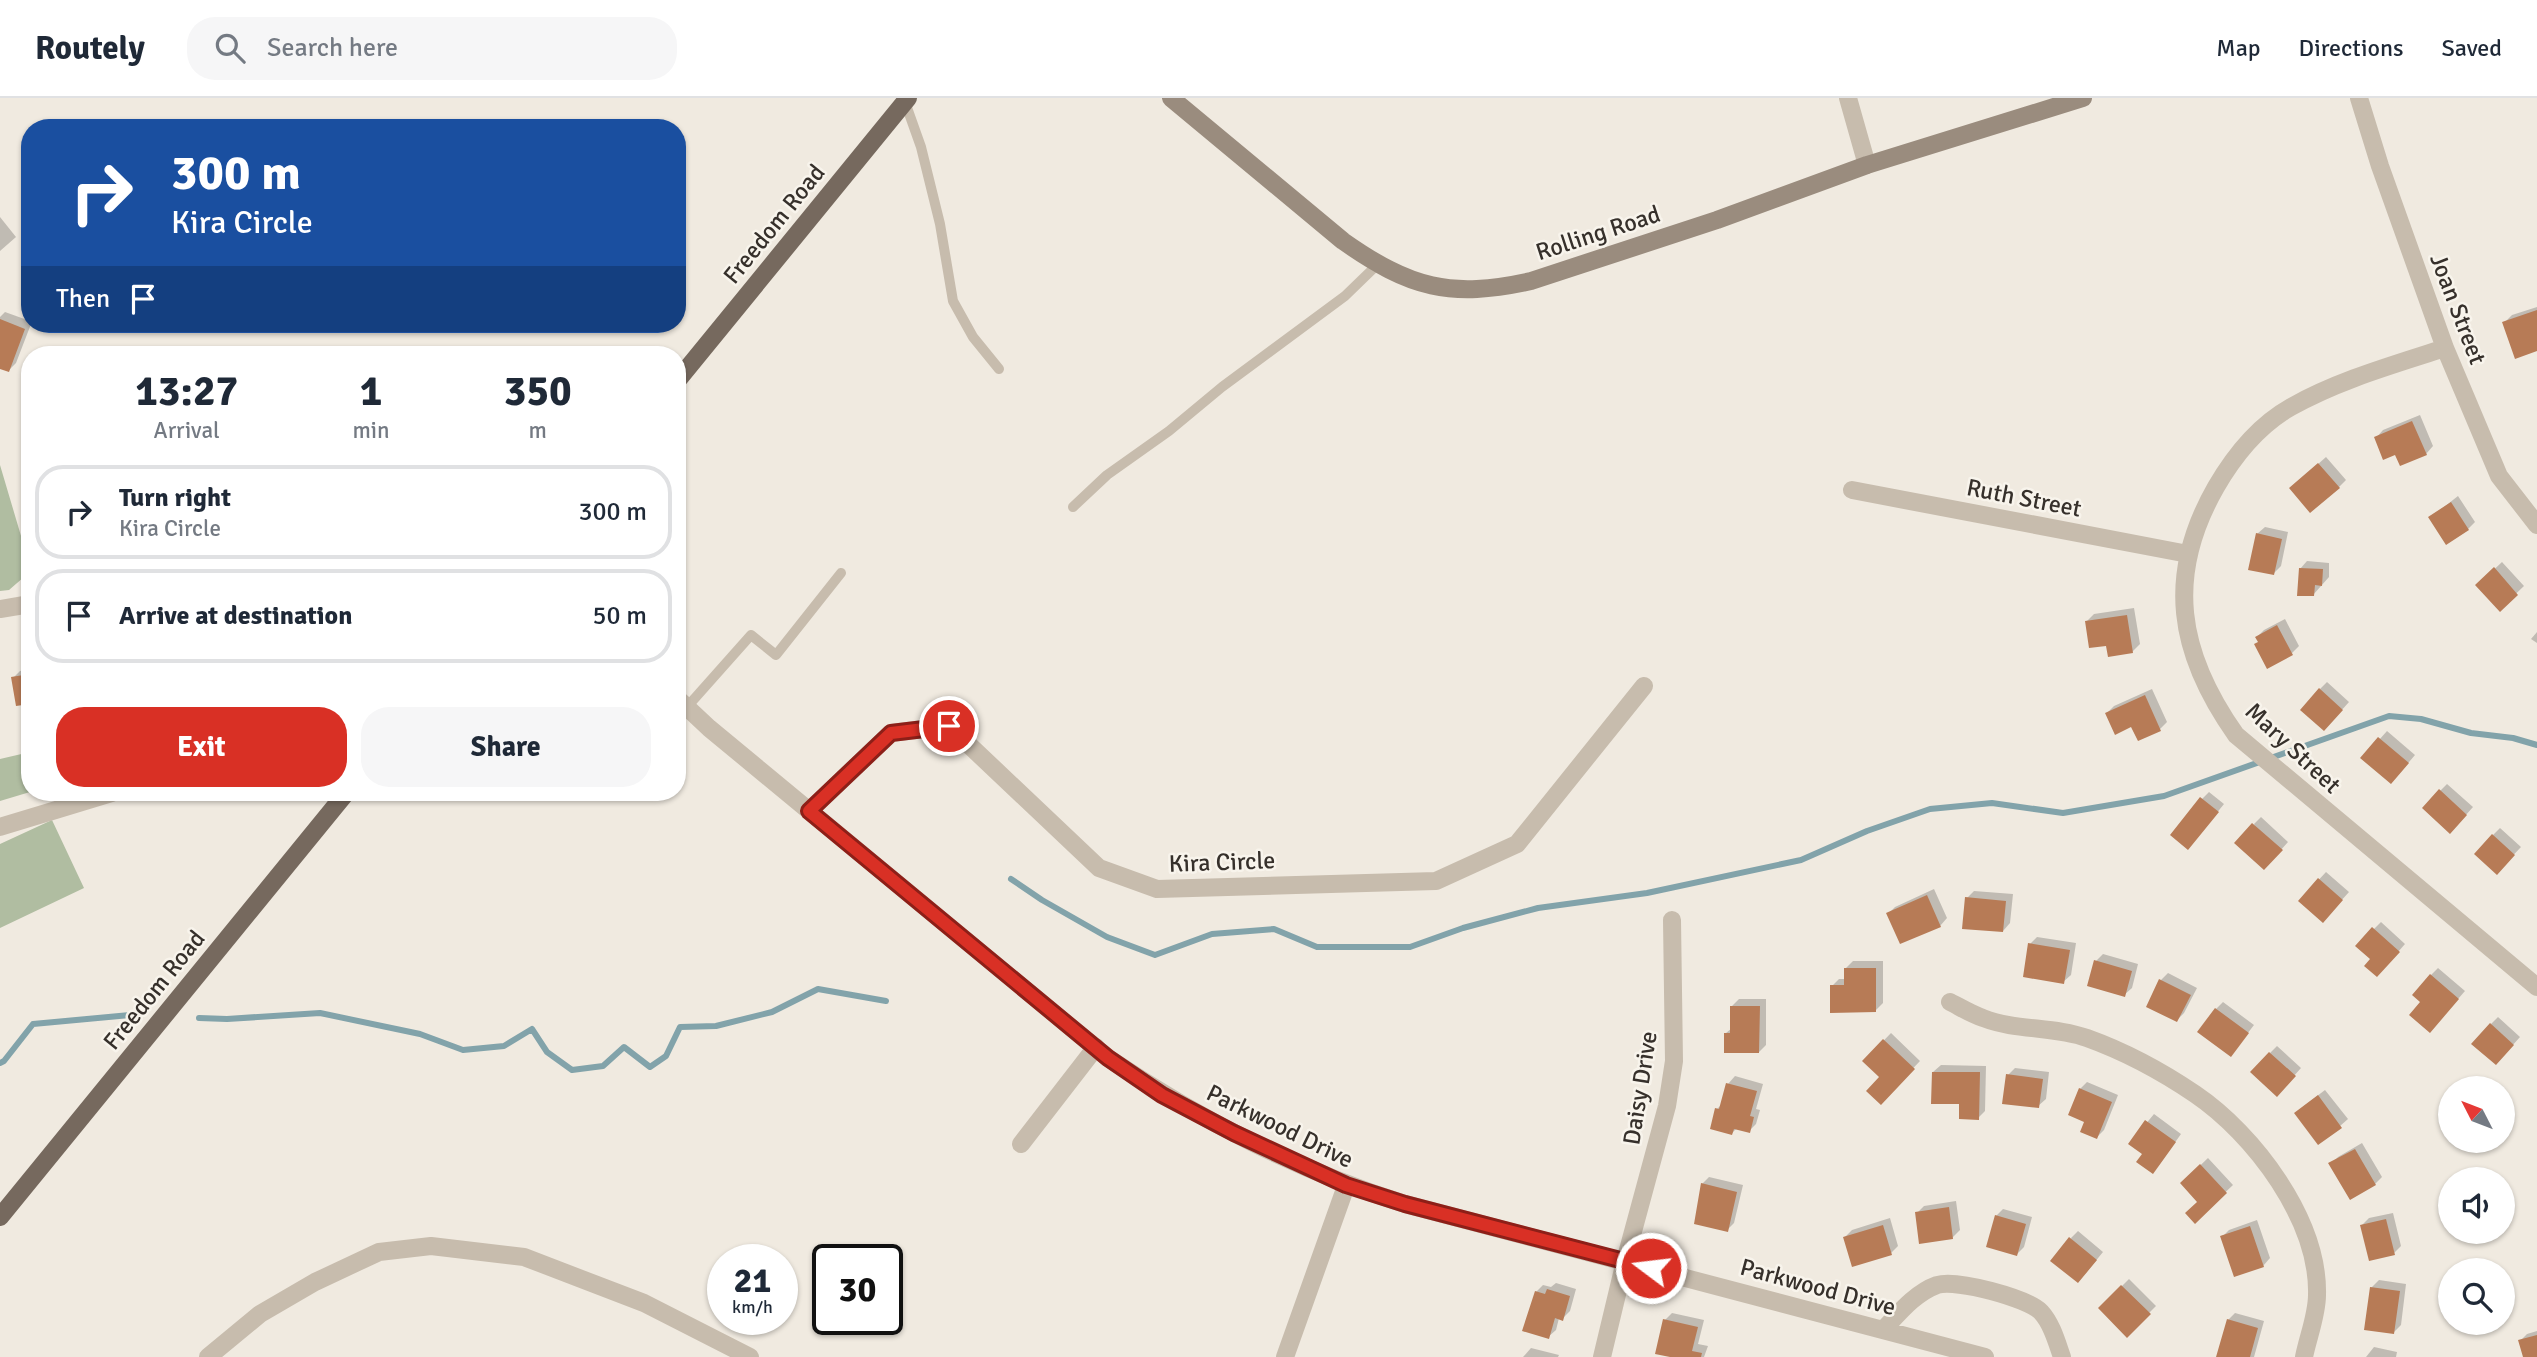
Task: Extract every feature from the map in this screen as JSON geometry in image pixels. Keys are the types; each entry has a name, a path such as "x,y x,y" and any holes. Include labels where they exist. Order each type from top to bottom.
{"main road":[{"name":"Freedom Road","path":"686,370 907,100"},
{"name":"Freedom Road","path":"0,1217 339,801"}],"street":[{"name":"Rolling Road","path":"1171,98 1343,241 1378,264 1432,288 1461,290 1500,288 1531,281 1704,224 1867,165 2083,98"},
{"path":"1848,98 1867,165"},
{"name":"Joan Street","path":"2359,98 2380,166 2445,348 2499,477 2537,525"},
{"name":"Mary Street","path":"2445,348 2367,373 2289,408 2239,451 2202,512 2188,554 2183,594 2188,634 2206,687 2236,735 2537,987"},
{"name":"Ruth Street","path":"1852,490 2188,554"},
{"path":"0,609 21,606"},
{"name":"Kira Circle","path":"809,811 891,733 949,726 1099,867 1157,889 1436,881 1517,844 1644,686"},
{"name":"Parkwood Drive","path":"686,705 809,811 1096,1047 1162,1095 1255,1144 1346,1185 1405,1204 1985,1357"},
{"path":"0,827 86,801"},
{"name":"Daisy Drive","path":"1602,1357 1664,1118 1674,1061 1672,920"},
{"path":"1950,1002 1984,1019 2083,1036 2144,1062 2197,1095 2242,1134 2280,1184 2295,1210 2313,1252 2317,1296 2304,1357"},
{"path":"1021,1144 1096,1047"},
{"path":"1285,1357 1346,1185"},
{"path":"208,1357 260,1314 315,1282 379,1252 431,1246 524,1257 644,1303 750,1357"},
{"path":"1883,1330 1921,1293 1940,1284 1957,1285 2025,1301 2042,1313 2055,1336 2062,1357"}],"lane":[{"path":"907,100 922,147 940,225 953,301 973,337 999,369"},
{"path":"1073,507 1107,475 1170,431 1222,387 1345,296 1378,264"},
{"path":"686,698 751,635 776,655 841,573"}],"green space":[{"path":"0,465 21,536 21,580 9,590 0,591"},
{"path":"21,754 21,795 0,801 0,759"},
{"path":"52,820 84,888 0,928 0,844"}],"building":[{"path":"2537,310 2537,351 2515,359 2502,322"},
{"path":"0,319 21,327 21,333 24,333 9,372 0,369"},
{"path":"2412,421 2427,455 2400,466 2395,455 2383,460 2374,437"},
{"path":"2318,463 2340,488 2310,513 2289,488"},
{"path":"2451,502 2469,530 2446,545 2428,517"},
{"path":"2256,533 2282,539 2274,575 2248,570"},
{"path":"2494,567 2518,595 2500,612 2475,585"},
{"path":"2299,568 2323,569 2322,586 2315,585 2314,596 2297,596"},
{"path":"2127,615 2133,653 2108,657 2106,646 2089,648 2085,621"},
{"path":"2277,625 2293,655 2267,669 2254,644 2258,642 2255,637"},
{"path":"21,675 21,705 16,706 11,677"},
{"path":"2319,688 2343,710 2324,731 2300,710"},
{"path":"2145,695 2161,731 2138,741 2131,727 2115,735 2105,713"},
{"path":"2378,737 2409,763 2391,784 2360,758"},
{"path":"2439,789 2467,815 2450,834 2422,808"},
{"path":"2200,797 2219,812 2188,850 2170,835"},
{"path":"2252,823 2283,850 2264,870 2234,843"},
{"path":"2492,834 2515,855 2497,875 2474,854"},
{"path":"2318,878 2343,900 2323,923 2298,901"},
{"path":"1927,895 1941,927 1900,944 1886,913"},
{"path":"1965,897 2006,901 2003,932 1962,929"},
{"path":"2372,927 2400,952 2377,977 2364,966 2370,959 2355,946"},
{"path":"2028,943 2070,950 2064,984 2023,977"},
{"path":"2094,960 2132,971 2125,997 2087,986"},
{"path":"1844,968 1876,968 1876,1012 1830,1013 1830,985 1844,985"},
{"path":"2430,974 2459,999 2430,1033 2409,1015 2420,1002 2412,995"},
{"path":"2159,979 2191,995 2177,1022 2146,1007"},
{"path":"1730,1006 1760,1006 1759,1053 1724,1053 1724,1033 1730,1033"},
{"path":"2215,1008 2249,1033 2231,1057 2197,1032"},
{"path":"2490,1023 2514,1045 2496,1065 2471,1044"},
{"path":"1883,1039 1915,1069 1881,1105 1866,1091 1879,1077 1862,1061"},
{"path":"2269,1052 2296,1076 2277,1097 2250,1072"},
{"path":"1932,1072 1980,1072 1979,1120 1959,1119 1959,1104 1931,1104"},
{"path":"2006,1074 2043,1079 2039,1108 2002,1104"},
{"path":"1726,1083 1757,1091 1750,1116 1754,1117 1750,1133 1734,1129 1732,1135 1710,1129 1715,1108 1719,1109"},
{"path":"2079,1088 2112,1102 2097,1139 2080,1132 2084,1122 2068,1115"},
{"path":"2318,1095 2342,1128 2318,1145 2294,1113"},
{"path":"2145,1120 2176,1142 2153,1174 2136,1162 2142,1154 2128,1144"},
{"path":"2355,1149 2376,1185 2350,1200 2328,1163"},
{"path":"2200,1164 2227,1193 2195,1224 2185,1213 2197,1202 2180,1183"},
{"path":"1701,1183 1737,1192 1728,1232 1694,1224"},
{"path":"1949,1207 1953,1239 1919,1244 1915,1212"},
{"path":"1995,1215 2026,1224 2017,1256 1986,1247"},
{"path":"2386,1219 2395,1255 2369,1261 2360,1225"},
{"path":"1883,1225 1892,1255 1852,1267 1843,1237"},
{"path":"2250,1226 2264,1267 2234,1277 2220,1236"},
{"path":"2069,1237 2097,1260 2078,1283 2050,1261"},
{"path":"2121,1285 2151,1314 2127,1338 2098,1308"},
{"path":"2370,1287 2400,1291 2394,1334 2364,1330"},
{"path":"1547,1289 1570,1296 1563,1321 1555,1318 1549,1339 1522,1331 1535,1291 1545,1294"},
{"path":"1663,1319 1698,1327 1692,1351 1702,1353 1701,1357 1655,1354"},
{"path":"2227,1319 2258,1328 2250,1357 2216,1357"},
{"path":"2537,1335 2537,1357 2523,1357 2518,1340"}],"waterway":[{"path":"1011,879 1107,937 1155,955 1212,934 1274,929 1317,947 1410,947 1463,928 1538,908 1647,893 1801,860 1867,831 1930,809 1992,803 2063,813 2164,796 2389,716 2421,719 2471,733 2513,738 2537,745"},
{"path":"199,1018 227,1019 320,1013 420,1034 463,1050 504,1046 532,1029 547,1052 572,1070 603,1066 624,1047 650,1067 666,1056 680,1027 716,1026 772,1012 818,989 886,1001"},
{"path":"0,1063 33,1024 130,1015"}],"route":[{"path":"949,726 891,733 809,811 1108,1058 1162,1095 1299,1166 1346,1185 1405,1204 1651,1268"}]}
